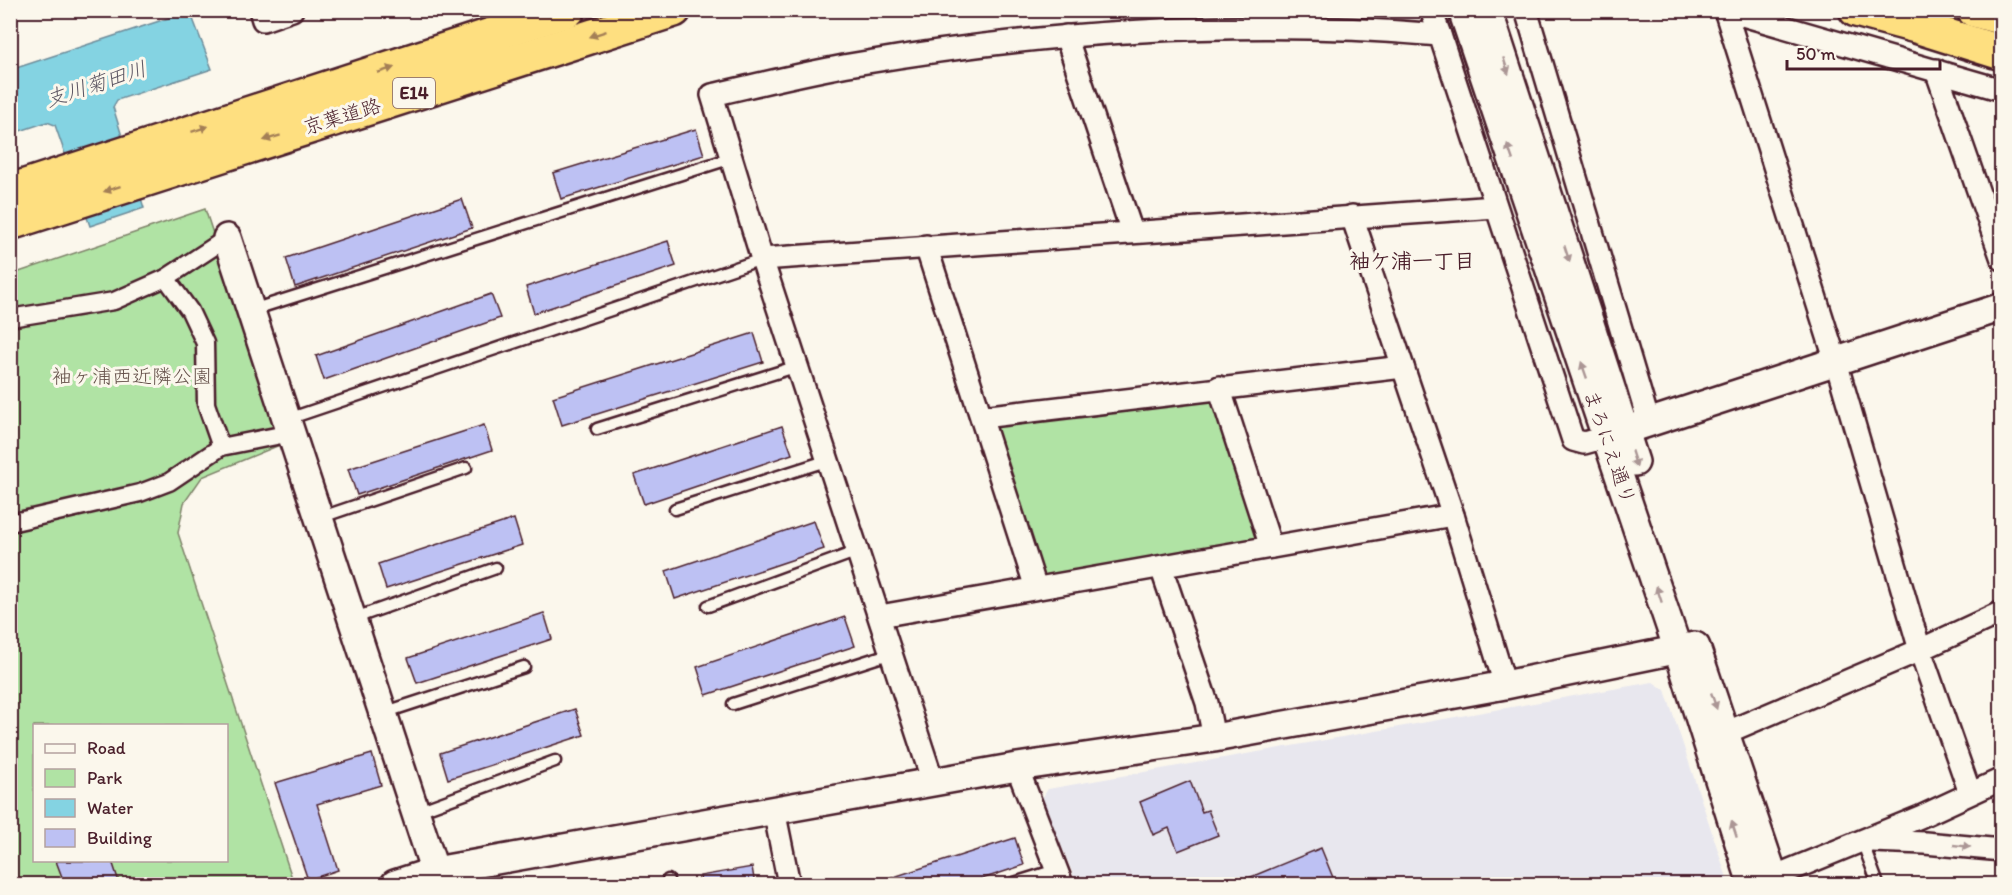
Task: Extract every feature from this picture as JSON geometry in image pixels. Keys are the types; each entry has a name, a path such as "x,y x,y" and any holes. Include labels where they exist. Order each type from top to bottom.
{"highway":[{"name":"京葉道路","path":"149,162 568,10"},
{"name":"京葉道路","path":"10,223 65,189 149,162 674,10"},
{"path":"1856,10 2001,53"},
{"path":"1974,10 2001,18"},
{"name":"京葉道路","path":"10,191 65,189"}],"street":[{"path":"260,10 263,20 292,10"},
{"path":"1431,10 1573,440 1584,443 1627,430 2001,307"},
{"name":"まろにえ通り","path":"1462,10 1627,430"},
{"name":"まろにえ通り","path":"1488,10 1627,430 1686,648 1764,883"},
{"path":"1526,10 1627,430"},
{"path":"1725,10 2001,90"},
{"path":"1725,10 1836,362 1920,650 1970,793"},
{"path":"933,782 762,259 712,95 854,64 1066,36 1151,30 1375,29 1440,35"},
{"path":"1066,36 1132,232"},
{"path":"1936,70 2001,260"},
{"path":"762,259 1496,207"},
{"path":"1352,216 1453,515 1505,685"},
{"path":"10,318 114,301 166,278 227,238 437,878"},
{"path":"926,246 1036,588"},
{"path":"166,278 190,311 205,343 206,404 221,447"},
{"path":"982,417 1219,387 1403,367"},
{"path":"1219,387 1270,547"},
{"path":"10,523 140,493 169,482 221,447 289,426"},
{"path":"880,616 1453,515"},
{"path":"1161,567 1207,703 1214,738"},
{"path":"1716,737 1920,650 1999,620"},
{"path":"395,885 774,810 1017,766 1214,738 1505,685 1686,648"},
{"path":"1017,766 1059,877"},
{"path":"1764,883 1920,817 2001,779"},
{"path":"774,810 789,885"},
{"path":"1920,817 1925,843"},
{"path":"1862,841 1925,843 2001,850"}],"lane":[{"path":"250,311 732,158"},
{"path":"289,426 762,259"},
{"path":"597,429 798,366"},
{"path":"675,509 829,460"},
{"path":"319,518 466,468"},
{"path":"708,606 858,551"},
{"path":"352,619 496,568"},
{"path":"733,704 892,653"},
{"path":"383,713 525,667"},
{"path":"416,812 555,761"},
{"path":"1862,841 1878,885"},
{"path":"1011,885 1059,877"}],"shaded area":[{"path":"1653,682 1665,690 1728,881 1726,884 1077,884 1042,798 1048,789"}],"green space":[{"name":"袖ヶ浦西近隣公園","path":"205,209 282,444 202,477 184,503 178,533 294,884 11,884 10,275"},
{"path":"1215,396 1261,540 1045,579 994,422"}],"water":[{"name":"支川菊田川","path":"190,11 212,69 117,100 113,107 144,208 90,226 55,125 47,122 11,134 10,70"}],"building":[{"path":"696,129 704,155 561,199 553,173"},
{"path":"462,199 472,228 295,287 286,258"},
{"path":"668,241 676,266 534,313 526,287"},
{"path":"491,294 500,318 324,380 316,356"},
{"path":"754,333 763,362 562,425 553,397"},
{"path":"484,425 492,450 357,495 348,469"},
{"path":"782,426 792,454 644,504 634,475"},
{"path":"514,519 522,545 386,589 378,564"},
{"path":"814,521 824,549 675,599 666,571"},
{"path":"544,613 552,639 417,683 408,658"},
{"path":"845,617 855,646 706,695 697,667"},
{"path":"575,709 584,735 448,779 440,753"},
{"path":"372,754 381,785 317,804 338,870 308,880 275,783"},
{"path":"1190,781 1202,812 1208,810 1218,835 1178,851 1169,828 1153,835 1140,802"},
{"path":"1015,838 1024,865 964,885 881,885 881,881"},
{"path":"1321,848 1336,885 1234,885 1234,884"},
{"path":"56,862 112,862 120,885 65,885"},
{"path":"752,867 755,885 701,885 700,876"}],"district":[{"name":"袖ケ浦一丁目","path":"1412,261"}]}
